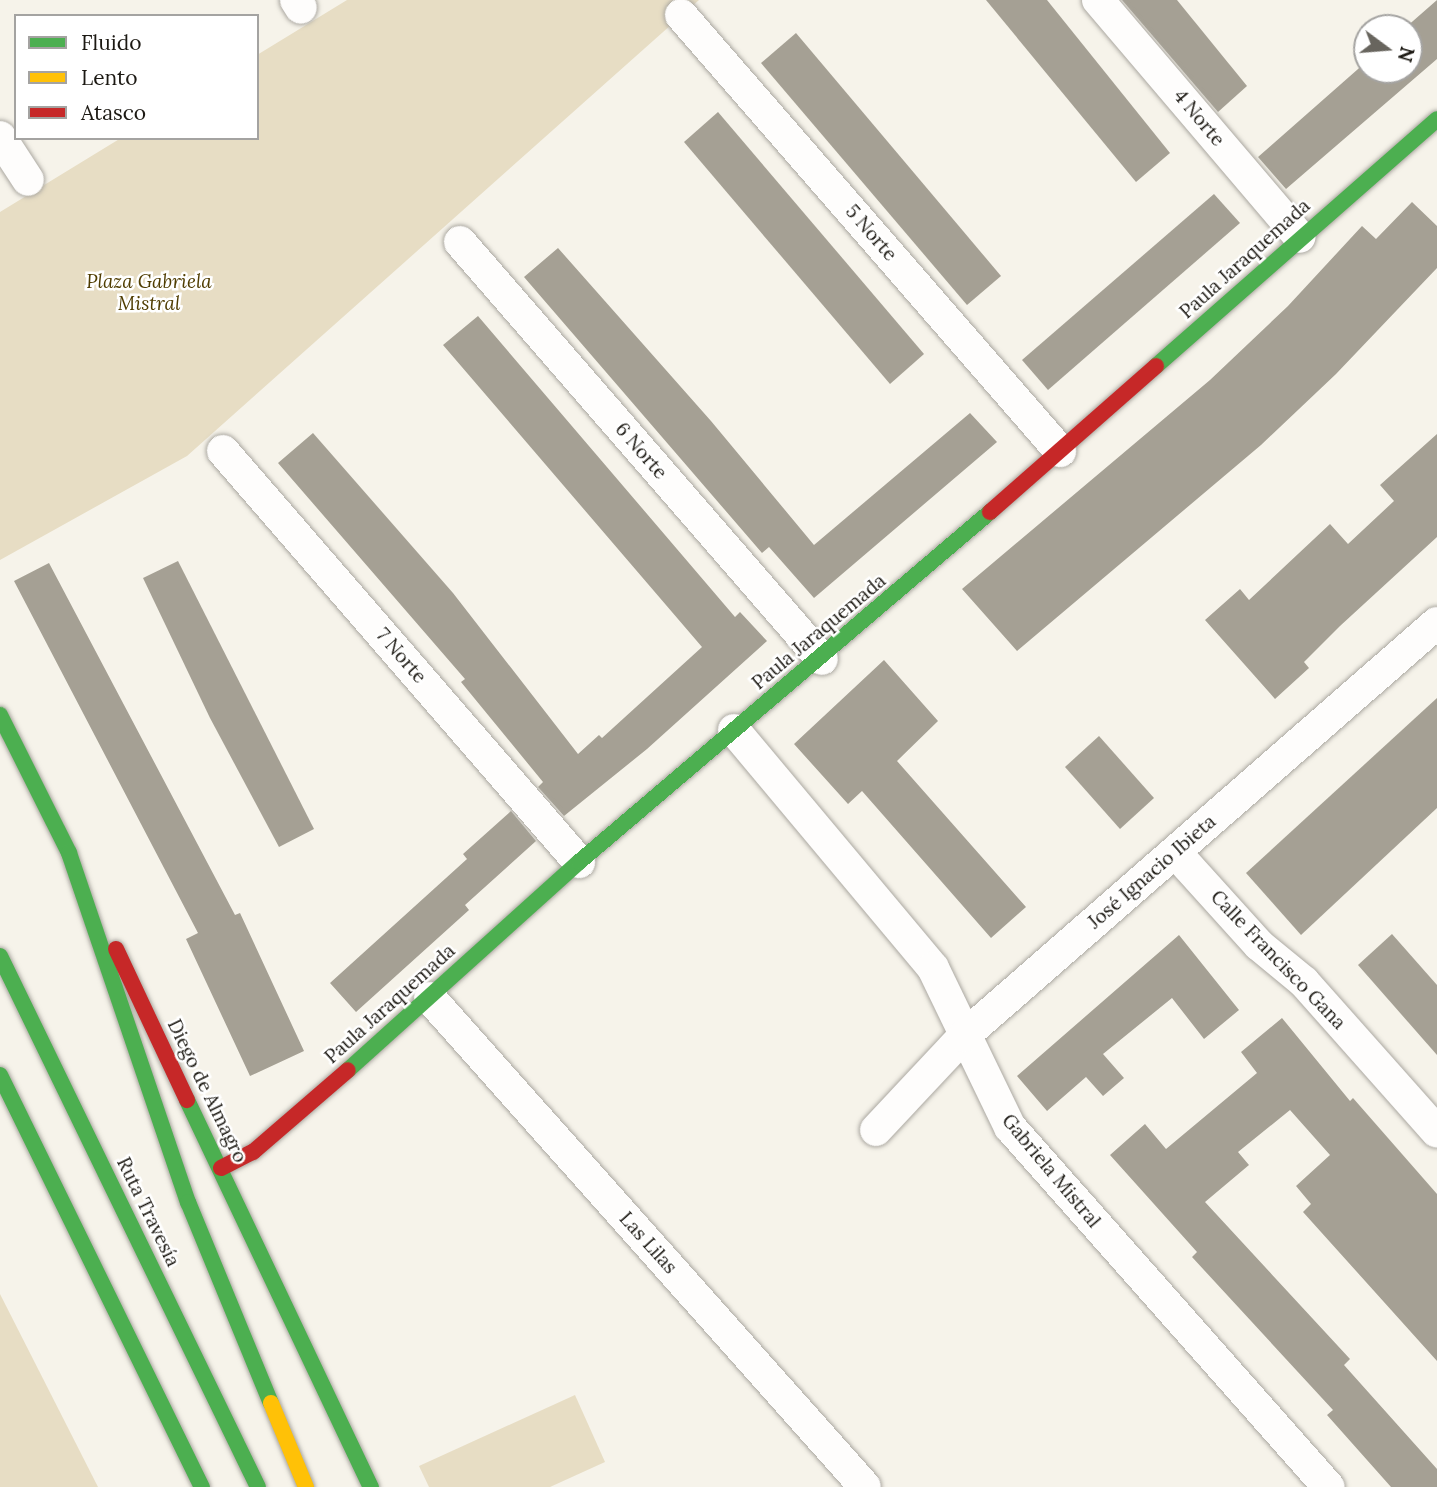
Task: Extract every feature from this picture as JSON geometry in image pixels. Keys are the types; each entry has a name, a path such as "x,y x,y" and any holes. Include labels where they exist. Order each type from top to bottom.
{"main road":[{"name":"Paula Jaraquemada","path":"221,1168 253,1152 430,999 579,862 822,659 1437,119"},
{"name":"Diego de Almagro","path":"0,715 221,1168 371,1487"},
{"path":"69,852 188,1202 306,1487"},
{"name":"Ruta Travesía","path":"0,956 258,1487"},
{"path":"1,1078 202,1487"}],"street":[{"name":"4 Norte","path":"1098,0 1300,237"},
{"name":"5 Norte","path":"681,15 1060,451"},
{"path":"0,137 27,180"},
{"name":"6 Norte","path":"460,242 822,659"},
{"name":"7 Norte","path":"223,451 579,862"},
{"name":"José Ignacio Ibieta","path":"876,1130 964,1036 1437,623"},
{"name":"Gabriela Mistral","path":"734,730 928,960 1010,1127 1329,1487"},
{"name":"Calle Francisco Gana","path":"1175,852 1259,945 1304,982 1437,1132"},
{"name":"Las Lilas","path":"430,999 865,1487"}],"green space":[{"name":"Plaza Gabriela Mistral","path":"347,0 699,0 187,456 0,560 0,212 118,140 259,140 259,54"},
{"path":"0,1294 98,1487 0,1487"},
{"path":"575,1395 605,1462 550,1487 429,1487 419,1466"}],"building":[{"path":"986,0 1047,0 1170,153 1136,182"},
{"path":"1122,0 1177,0 1247,86 1218,112"},
{"path":"1437,0 1437,59 1423,71 1423,14"},
{"path":"796,33 1001,276 967,305 761,63"},
{"path":"1353,73 1353,84 1408,84 1286,189 1258,157"},
{"path":"718,112 924,354 890,384 684,142"},
{"path":"1214,194 1240,223 1048,390 1022,360"},
{"path":"1412,202 1437,226 1437,268 1336,374 1261,445 1017,651 962,589 1210,380 1288,306 1362,226 1376,239"},
{"path":"558,248 711,421 814,545 970,413 997,442 814,598 769,547 762,553 524,277"},
{"path":"478,316 735,617 740,612 767,641 647,749 564,816 538,787 543,782 461,682 465,679 278,463 313,433 453,593 578,754 599,735 602,738 702,647 443,345"},
{"path":"1437,434 1437,537 1304,662 1309,668 1275,699 1205,620 1240,589 1249,600 1330,524 1348,544 1394,501 1380,485"},
{"path":"178,561 314,829 279,847 210,718 143,578"},
{"path":"49,563 235,915 240,913 304,1051 250,1076 186,939 198,933 14,581"},
{"path":"884,660 938,721 897,761 1026,907 991,938 862,791 848,804 794,744"},
{"path":"1437,698 1437,808 1301,935 1246,873"},
{"path":"1099,736 1154,798 1120,829 1065,767"},
{"path":"511,811 536,841 465,905 469,910 356,1012 330,983 467,859 463,854"},
{"path":"1392,934 1437,985 1437,1055 1358,965"},
{"path":"1179,935 1239,1010 1204,1039 1172,998 1103,1054 1124,1078 1103,1096 1086,1077 1047,1111 1017,1076"},
{"path":"1282,1018 1350,1101 1353,1098 1437,1194 1437,1361 1303,1212 1311,1204 1296,1186 1330,1155 1290,1110 1238,1152 1249,1165 1205,1202 1350,1359 1344,1365 1437,1469 1437,1487 1391,1487 1327,1415 1333,1410 1192,1257 1197,1252 1110,1155 1145,1124 1166,1149 1257,1073 1241,1052"}],"traffic: fast":[{"path":"1156,366 1437,119"},
{"path":"348,1070 579,862 990,512"},
{"path":"0,715 69,853"},
{"path":"69,853 188,1202 271,1403"},
{"path":"0,956 258,1487"},
{"path":"0,1075 202,1487"},
{"path":"187,1100 371,1487"}],"traffic: slow":[{"path":"271,1403 306,1487"}],"traffic: jam":[{"path":"990,512 1156,366"},
{"path":"116,949 187,1100"},
{"path":"221,1168 253,1152 348,1070"}]}
